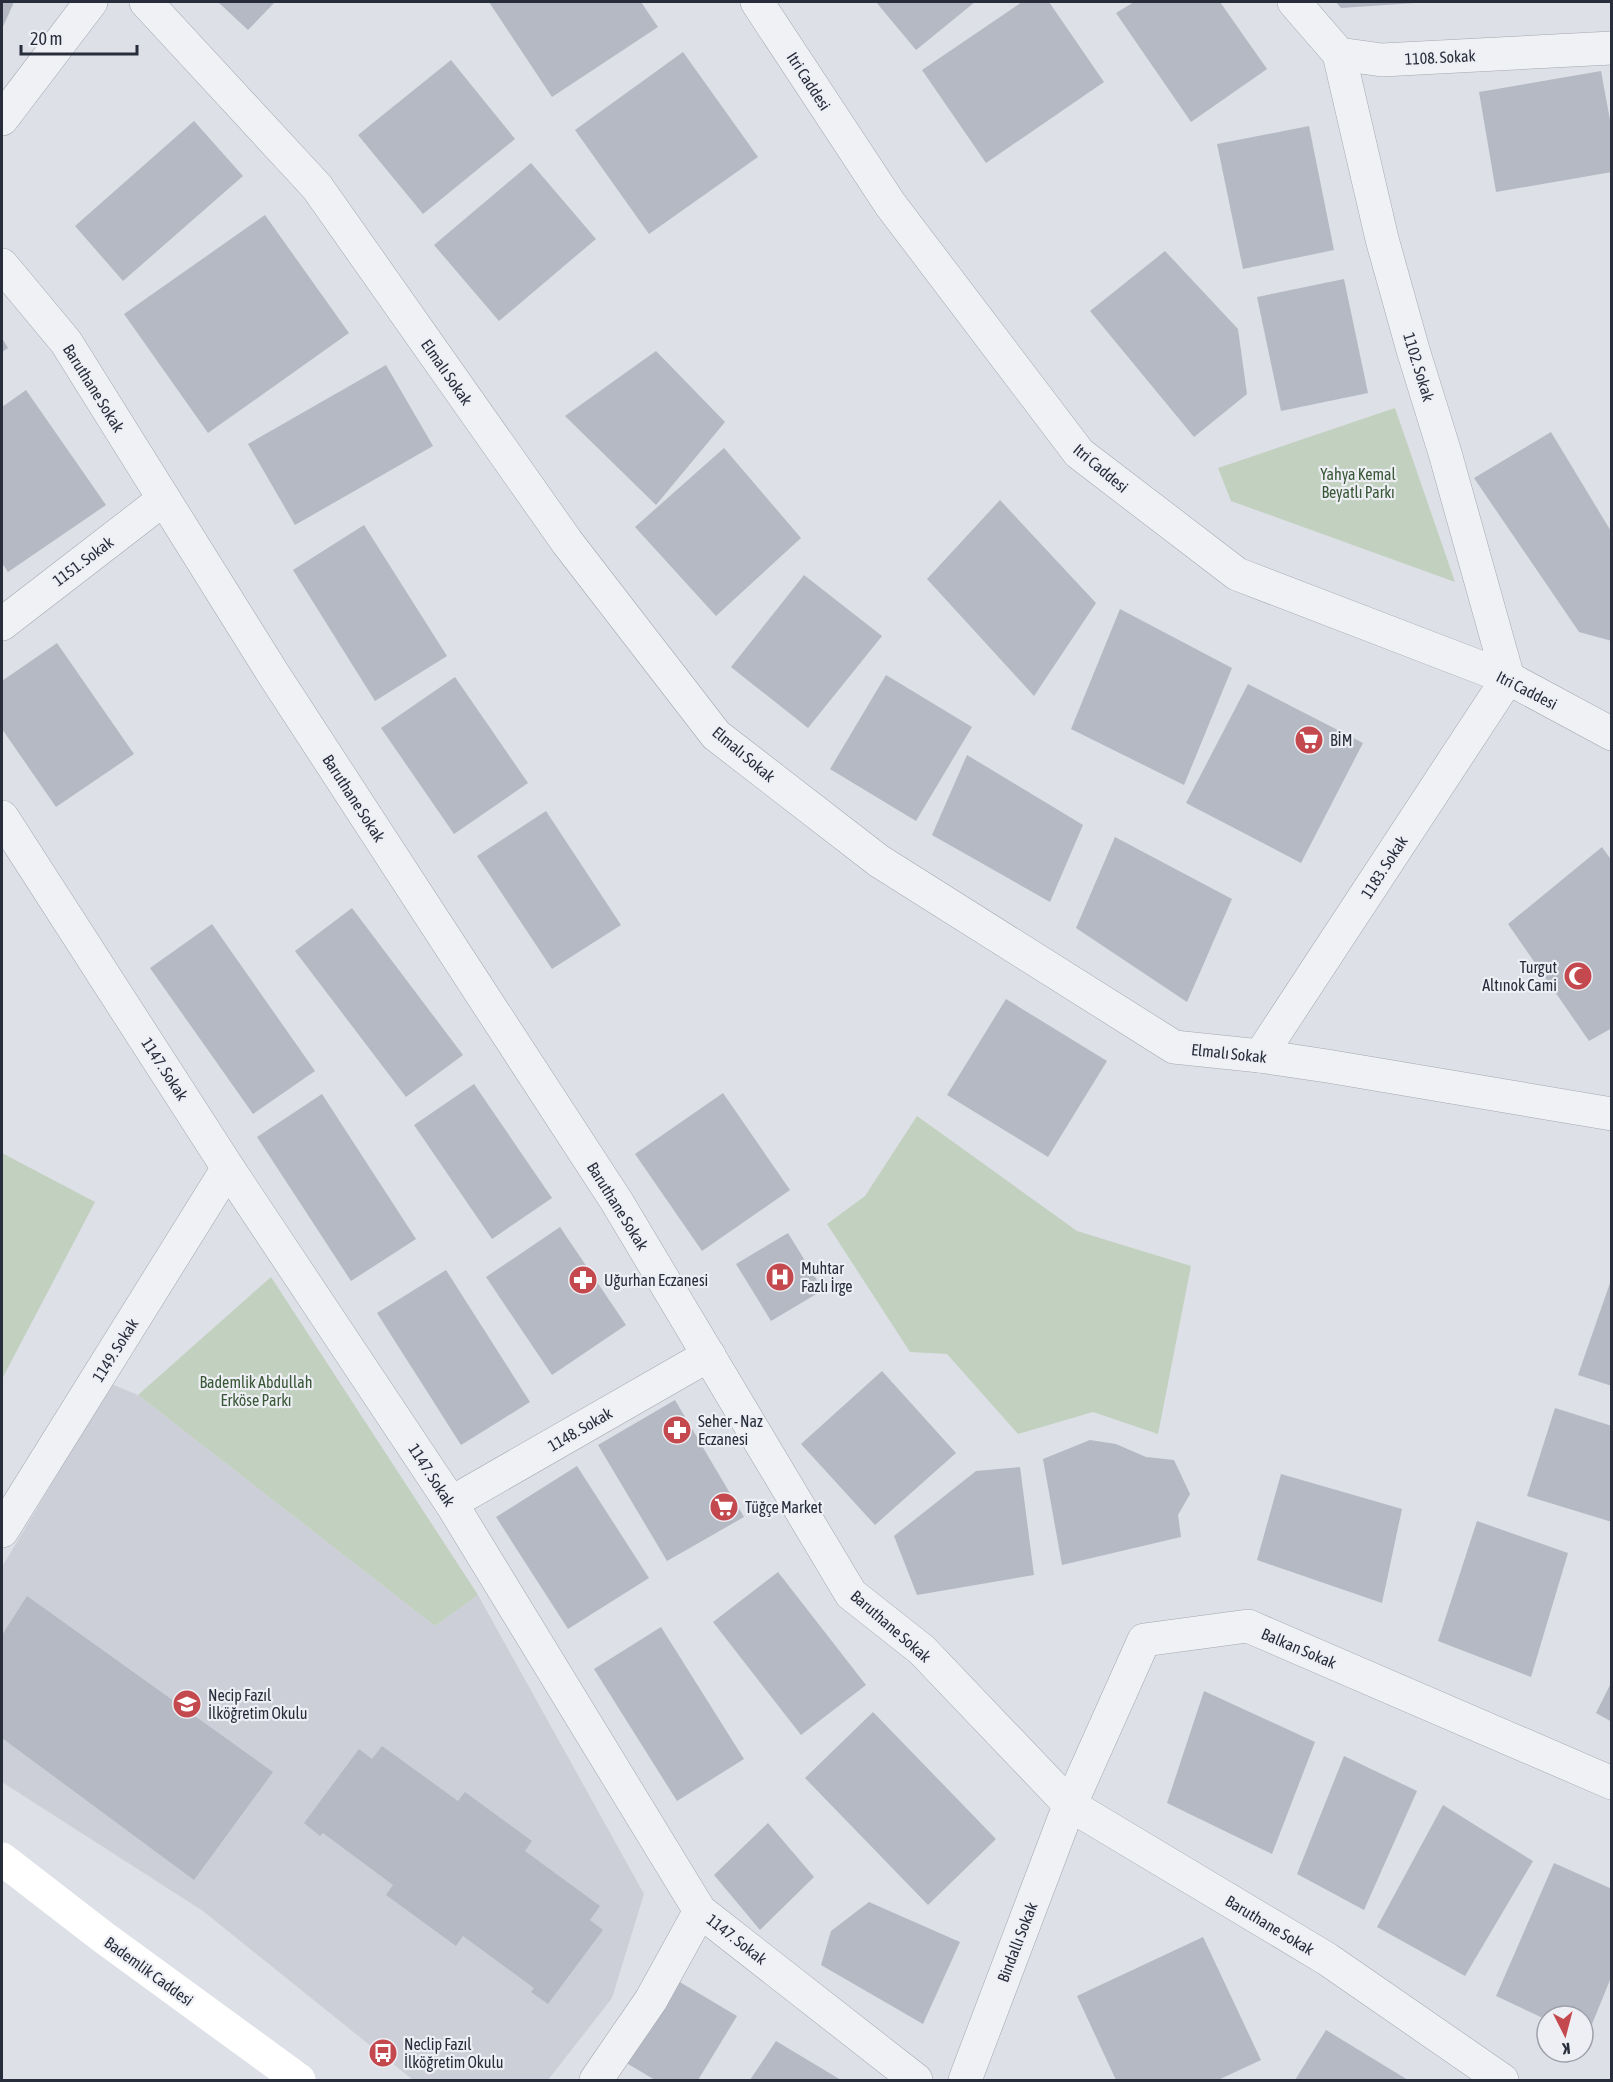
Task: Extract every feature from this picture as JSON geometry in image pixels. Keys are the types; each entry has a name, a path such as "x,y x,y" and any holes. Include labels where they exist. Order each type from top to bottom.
{"street":[{"path":"2,119 91,2"},
{"name":"Elmalı Sokak","path":"146,2 317,187 567,542 716,735 879,861 1174,1047 1260,1056 1611,1114"},
{"name":"Itri Caddesi","path":"757,2 890,204 1079,453 1238,574 1508,678 1611,734"},
{"path":"1294,2 1339,54"},
{"name":"1108. Sokak","path":"1339,54 1382,60 1611,48"},
{"name":"1102. Sokak","path":"1339,54 1382,239 1508,678"},
{"name":"Baruthane Sokak","path":"2,265 66,342 272,672 617,1202 851,1594 922,1650 1070,1805 1327,1959 1502,2080"},
{"name":"1151. Sokak","path":"2,624 164,499"},
{"name":"1183. Sokak","path":"1260,1056 1508,678"},
{"name":"1147. Sokak","path":"2,817 228,1168 451,1503 700,1911 916,2080"},
{"name":"1149. Sokak","path":"2,1531 228,1168"},
{"name":"1148. Sokak","path":"451,1503 710,1355"},
{"name":"Balkan Sokak","path":"1070,1805 1144,1640 1248,1626 1611,1783"},
{"name":"Bindallı Sokak","path":"965,2080 1070,1805"},
{"name":"Bademlik Caddesi","path":"2,1859 299,2080"},
{"path":"596,2080 651,2000 700,1911"}],"shaded area":[{"path":"111,1384 138,1395 435,1626 478,1595 644,1894 612,1998 548,2080 413,2080 203,1911 2,1782 2,1567"}],"green space":[{"name":"Yahya Kemal Beyatlı Parkı","path":"1395,408 1455,582 1231,501 1218,468"},
{"path":"917,1116 1077,1231 1191,1266 1158,1434 1093,1412 1018,1434 947,1354 910,1352 827,1224 865,1196"},
{"path":"2,1153 95,1202 2,1379"},
{"name":"Bademlik Abdullah Erköse Parkı","path":"271,1277 478,1595 435,1626 138,1395"}],"building":[{"path":"2,2 14,2 2,29"},
{"path":"218,2 275,2 248,30"},
{"path":"489,2 641,2 658,27 552,97"},
{"path":"876,2 975,2 916,50"},
{"path":"1022,2 1049,2 1104,82 986,163 922,70"},
{"path":"1134,2 1220,2 1267,69 1191,122 1116,13"},
{"path":"1336,2 1415,2 1415,3 1341,8"},
{"path":"683,52 758,157 649,234 575,130"},
{"path":"451,60 515,139 423,214 358,135"},
{"path":"1601,71 1612,131 1612,172 1496,192 1479,92"},
{"path":"194,121 243,176 123,281 75,226"},
{"path":"1309,126 1334,250 1243,269 1217,144"},
{"path":"531,163 596,239 499,321 434,245"},
{"path":"265,215 349,333 208,433 124,314"},
{"path":"1165,251 1238,329 1247,394 1194,437 1090,311"},
{"path":"1344,279 1368,393 1281,411 1257,297"},
{"path":"2,338 8,348 2,352"},
{"path":"656,351 725,422 656,505 565,416"},
{"path":"386,365 433,446 295,525 248,444"},
{"path":"26,390 106,505 8,572 2,563 2,407"},
{"path":"1551,432 1612,533 1612,641 1579,632 1474,478"},
{"path":"724,448 801,538 716,616 635,527"},
{"path":"1000,500 1096,603 1034,696 927,579"},
{"path":"364,525 447,656 375,701 293,570"},
{"path":"804,575 882,636 808,728 731,667"},
{"path":"1120,609 1232,668 1184,785 1071,729"},
{"path":"57,643 134,754 56,807 2,729 2,681"},
{"path":"886,675 972,727 916,821 830,769"},
{"path":"455,677 528,783 454,834 381,728"},
{"path":"1248,684 1363,743 1301,863 1186,803"},
{"path":"967,755 1083,825 1050,902 932,835"},
{"path":"546,811 621,925 552,969 477,856"},
{"path":"1115,837 1232,899 1187,1002 1076,928"},
{"name":"Turgut Altınok Cami","path":"1602,847 1612,861 1612,1028 1589,1041 1508,924"},
{"path":"352,908 463,1055 406,1097 295,951"},
{"path":"212,924 315,1071 253,1114 150,968"},
{"path":"1006,999 1107,1061 1048,1157 947,1095"},
{"path":"474,1084 552,1198 492,1239 414,1125"},
{"path":"723,1093 790,1190 702,1251 635,1154"},
{"path":"322,1094 416,1239 351,1281 257,1137"},
{"path":"560,1227 626,1325 552,1375 486,1277"},
{"name":"Muhtar Fazlı İrge","path":"788,1233 823,1290 771,1321 736,1264"},
{"path":"446,1270 530,1402 461,1445 377,1313"},
{"path":"1610,1283 1612,1284 1612,1386 1578,1375"},
{"path":"882,1371 956,1453 875,1525 801,1444"},
{"path":"675,1400 744,1517 667,1561 598,1445"},
{"path":"1555,1408 1612,1426 1612,1522 1527,1496"},
{"path":"1090,1440 1116,1444 1146,1457 1174,1460 1190,1494 1178,1515 1181,1537 1062,1565 1043,1459"},
{"path":"577,1466 649,1578 568,1629 496,1517"},
{"path":"1020,1467 1034,1575 917,1595 894,1536 976,1471"},
{"path":"1281,1474 1402,1509 1382,1603 1257,1560"},
{"path":"1477,1521 1568,1553 1531,1677 1438,1641"},
{"path":"778,1572 866,1685 801,1735 713,1622"},
{"path":"27,1596 273,1772 194,1880 2,1738 2,1635"},
{"path":"661,1627 744,1759 677,1801 594,1669"},
{"path":"1612,1681 1612,1722 1596,1713"},
{"path":"1204,1691 1315,1742 1272,1854 1167,1803"},
{"path":"873,1712 996,1839 928,1905 805,1778"},
{"path":"382,1746 458,1801 465,1792 532,1841 525,1851 600,1906 590,1920 603,1930 548,2004 531,1992 534,1988 463,1936 456,1946 386,1895 393,1885 323,1833 320,1836 304,1823 359,1749 372,1759"},
{"path":"1344,1756 1417,1791 1364,1910 1297,1874"},
{"path":"1443,1805 1533,1861 1465,1976 1377,1927"},
{"path":"768,1823 814,1877 760,1930 714,1875"},
{"path":"1554,1863 1612,1889 1612,1975 1595,2017 1595,2004 1535,2004 1535,2014 1496,1996"},
{"path":"869,1902 960,1942 923,2024 821,1965 831,1931"},
{"path":"1203,1937 1261,2060 1218,2080 1116,2080 1077,1996"},
{"path":"668,1975 737,2016 698,2080 655,2080 618,2058"},
{"path":"1326,2030 1408,2080 1295,2080"},
{"path":"776,2041 841,2080 750,2080"}],"place":[{"name":"BİM","path":"1309,740"},
{"name":"Turgut Altınok Cami","path":"1578,976"},
{"name":"Muhtar Fazlı İrge","path":"780,1277"},
{"name":"Uğurhan Eczanesi","path":"583,1280"},
{"name":"Seher - Naz Eczanesi","path":"677,1430"},
{"name":"Tüğçe Market","path":"724,1507"},
{"name":"Necip Fazıl İlköğretim Okulu","path":"187,1704"},
{"name":"Neclip Fazıl İlköğretim Okulu","path":"383,2053"}]}
